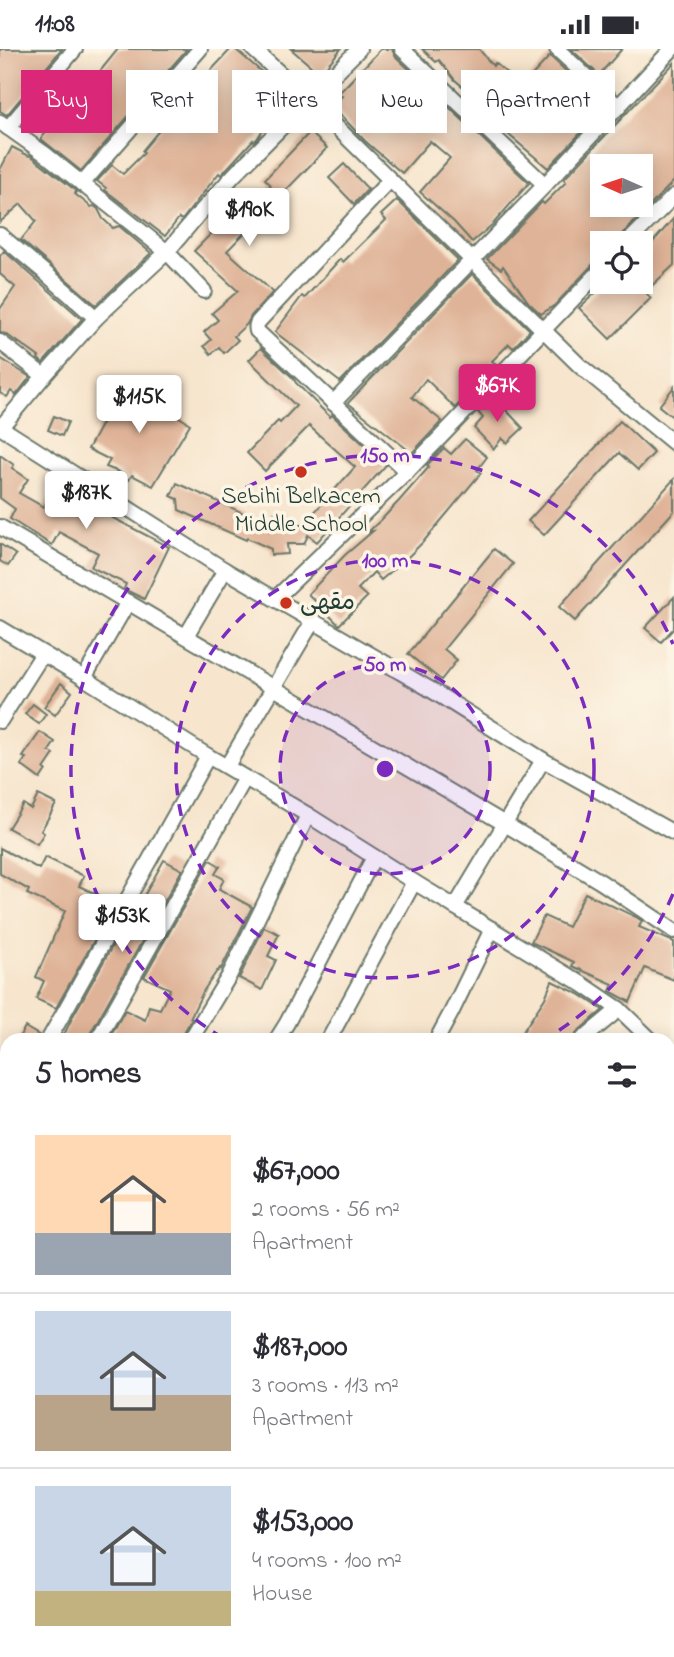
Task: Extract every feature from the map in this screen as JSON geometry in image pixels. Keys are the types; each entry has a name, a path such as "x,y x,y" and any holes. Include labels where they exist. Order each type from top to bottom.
{"street":[{"path":"75,49 4,125 46,155 167,252 204,291"},
{"path":"82,184 200,49"},
{"path":"253,49 276,70"},
{"path":"338,70 359,49"},
{"path":"402,49 545,185"},
{"path":"557,49 619,107"},
{"path":"333,403 545,185 672,49"},
{"path":"276,133 234,175 167,252 96,318 0,427 225,570 429,688 543,760 674,833"},
{"path":"342,133 580,366 674,443"},
{"path":"390,180 256,324 257,331 407,472"},
{"path":"639,231 674,196"},
{"path":"0,235 96,318"},
{"path":"275,599 407,472 590,281"},
{"path":"0,342 44,376"},
{"path":"0,527 505,824 601,882 674,931"},
{"path":"186,636 225,570"},
{"path":"84,678 128,602"},
{"path":"227,767 313,621"},
{"path":"0,628 583,984 619,1009 643,1033"},
{"path":"0,721 43,655"},
{"path":"52,1033 208,757"},
{"path":"455,907 543,760"},
{"path":"100,1033 245,778"},
{"path":"195,1033 229,976 308,815"},
{"path":"281,1033 374,857"},
{"path":"333,1033 414,883"},
{"path":"440,1033 492,929"},
{"path":"590,1033 619,1009"},
{"path":"631,1033 633,1024"}],"building":[{"path":"0,49 62,49 44,70 21,70 21,98 7,115 0,111"},
{"path":"118,49 187,49 169,70 126,70 126,119 81,171 41,139 45,133 112,133 112,70 101,70"},
{"path":"231,49 235,49 259,70 232,70 232,133 261,133 221,175 219,173 182,220 179,218 165,236 97,181 112,165 123,174 144,153 142,151 157,133 218,133 218,70 211,70"},
{"path":"291,49 341,49 323,70 315,70"},
{"path":"381,49 392,49 395,56 410,70 361,70"},
{"path":"422,49 479,49 493,66 495,63 503,70 461,70 461,85 439,60 436,62"},
{"path":"571,49 622,49 603,70 594,70"},
{"path":"550,56 565,70 537,70"},
{"path":"674,63 674,181 653,203 653,154 590,154 590,217 639,217 626,231 590,231 590,267 555,305 541,314 529,303 503,266 501,269 487,259 542,202 544,204 566,182 564,179 608,133 615,133 615,125"},
{"path":"356,75 356,131 342,117 342,90"},
{"path":"447,105 461,119 461,133 476,133 529,183 493,224 472,242 420,192 450,158 430,141 402,173 357,133 447,133"},
{"path":"309,133 327,148 227,251 273,292 234,336 238,340 224,353 219,347 211,354 204,346 211,340 204,332 218,320 212,313 238,291 194,251 247,197 254,203 271,185 265,179"},
{"path":"507,133 581,133 548,168"},
{"path":"12,147 30,155 75,190 75,194 91,207 98,209 103,219 113,228 119,226 151,253 96,305 21,240 36,221 21,204 0,222 0,170"},
{"path":"344,164 368,189 354,204 329,178"},
{"path":"397,200 458,260 340,382 275,332 302,296 305,298 340,259 343,262 386,220 381,215"},
{"path":"674,218 674,265 653,285 653,242"},
{"path":"4,251 82,319 43,363 18,342 0,333 0,309 15,287 0,274 0,256"},
{"path":"472,274 530,330 513,348 509,344 492,361 497,365 455,408 426,379 412,397 442,421 412,453 348,403"},
{"path":"594,294 647,294 651,298 610,339 579,308"},
{"path":"261,348 330,417 332,415 386,465 317,542 308,535 304,544 287,544 288,554 271,555 271,549 179,510 178,499 171,496 177,483 274,527 274,513 286,513 287,525 303,525 355,467 309,426 265,471 247,453 296,406 249,360"},
{"path":"0,358 30,377 16,395 11,391 7,397 0,393"},
{"path":"124,383 147,396 150,389 169,402 165,408 190,424 153,486 132,475 129,480 106,467 110,460 88,449"},
{"path":"674,387 674,418 659,406"},
{"path":"493,396 523,428 507,443 502,438 494,449 474,428 483,418 478,412"},
{"path":"54,416 68,422 62,436 48,430"},
{"path":"620,421 654,453 638,470 619,453 544,535 528,521"},
{"path":"465,439 487,457 477,470 481,473 409,556 381,580 374,572 358,589 367,597 339,625 308,594 345,555 373,531 368,532 399,501 444,448 451,454"},
{"path":"0,455 28,479 19,493 44,507 56,484 169,547 144,599 124,589 126,584 91,567 98,553 59,532 52,545 10,519 15,509 0,498"},
{"path":"674,479 674,511 575,621 559,607"},
{"path":"0,544 16,555 8,566 0,561"},
{"path":"494,549 513,564 444,649 457,660 441,680 408,654"},
{"path":"674,597 674,628 661,642 645,628"},
{"path":"61,683 72,692 55,715 44,707"},
{"path":"33,704 46,714 39,724 25,714"},
{"path":"40,732 55,742 49,751 54,754 40,779 21,765 26,758 23,757"},
{"path":"38,795 56,804 37,844 8,828 23,804 31,809"},
{"path":"0,848 39,869 45,857 84,876 79,886 115,903 56,1008 36,999 44,981 36,977 65,911 27,894 29,890 0,874"},
{"path":"164,860 182,870 91,1033 65,1033 132,911 135,912"},
{"path":"210,860 220,866 215,874 224,879 219,889 252,907 221,969 204,990 184,1033 112,1033 125,1010 145,1020 149,1006 160,1009 170,989 144,977"},
{"path":"585,893 636,917 642,921 639,927 674,942 674,980 645,968 630,1002 610,991 613,984 572,966 574,962 531,942 544,916 568,927"},
{"path":"264,927 279,934 268,956 276,960 262,990 239,978"},
{"path":"552,981 603,1010 577,1033 522,1033 545,998"},
{"path":"25,1027 35,1033 22,1033"}],"place":[{"name":"Sebihi Belkacem Middle School","path":"301,472"},
{"name":"مقهى","path":"286,603"}]}
